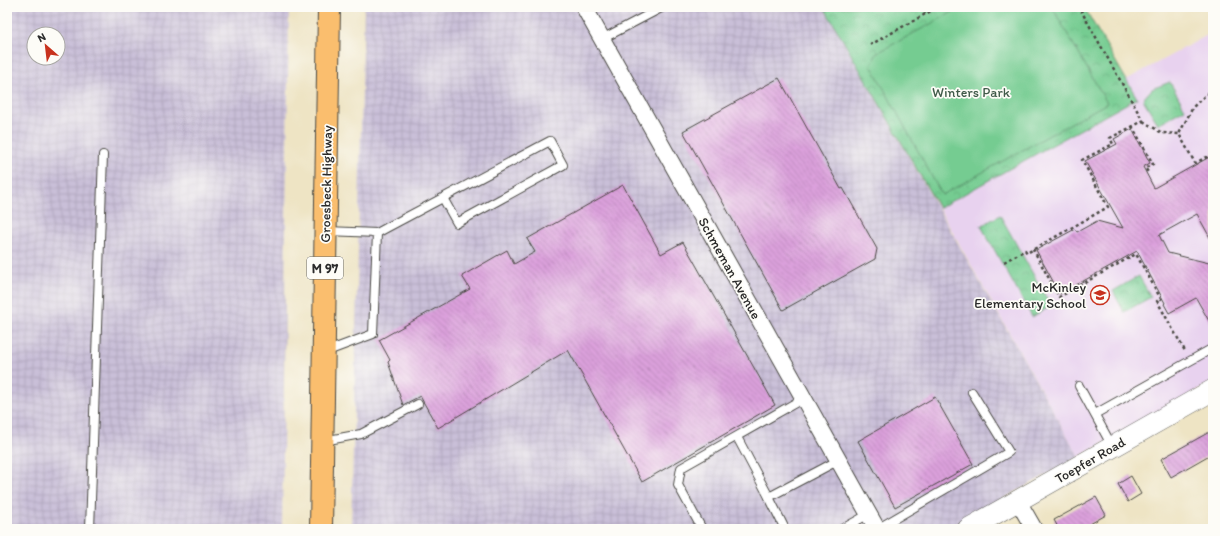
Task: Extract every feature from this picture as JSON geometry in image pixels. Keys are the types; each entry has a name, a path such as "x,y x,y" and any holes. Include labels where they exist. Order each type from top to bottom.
{"main road":[{"name":"Groesbeck Highway","path":"321,529 329,7"}],"street":[{"name":"Schmeman Avenue","path":"584,7 877,529"},
{"name":"Toepfer Road","path":"968,529 1213,390"},
{"path":"1018,501 1034,529"}],"lane":[{"path":"602,39 663,7"},
{"path":"326,231 377,233 550,141 563,165 457,224 443,198"},
{"path":"90,529 103,155"},
{"path":"324,353 373,334 377,233"},
{"path":"1095,414 1213,348"},
{"path":"1079,386 1112,447"},
{"path":"877,529 1009,452 972,392"},
{"path":"702,529 678,485 681,468 804,398"},
{"path":"323,441 361,434 418,404"},
{"path":"737,436 785,529"},
{"path":"769,497 838,460"},
{"path":"842,529 869,514"}],"path":[{"path":"924,7 925,14"},
{"path":"870,45 938,7"},
{"path":"1079,7 1143,121 1162,133 1179,134"},
{"path":"1179,134 1193,107 1213,88"},
{"path":"1004,262 1025,250 1026,253 1108,208 1082,160 1113,144 1110,138 1143,121"},
{"path":"1132,126 1153,164 1145,168 1148,172"},
{"path":"1179,134 1195,163 1213,154"},
{"path":"1033,249 1059,296 1136,254 1161,299 1157,301 1185,351"}],"shaded area":[{"path":"7,7 289,7 282,529 7,529"},
{"path":"364,7 824,7 1079,457 948,529 351,529"},
{"name":"McKinley Elementary School","path":"1213,32 1213,382 1079,457 939,208 1137,98 1126,80"}],"green space":[{"name":"Winters Park","path":"824,7 1084,7 1137,98 939,208"},
{"name":"Winters Park","path":"962,7 1052,7 1107,103 942,195 871,65 877,53"},
{"path":"1170,82 1185,109 1158,124 1143,99 1152,89"},
{"path":"1000,215 1051,306 1032,317 981,226"},
{"path":"1139,276 1151,297 1124,312 1113,291"}],"building":[{"path":"779,78 841,189 843,188 877,249 875,259 783,310 683,131"},
{"path":"1132,129 1150,163 1143,167 1154,188 1213,155 1213,243 1197,214 1159,235 1168,253 1213,264 1213,328 1196,298 1169,313 1137,251 1060,294 1036,250 1075,229 1077,232 1097,221 1123,228 1085,161 1117,144 1114,139"},
{"path":"623,185 661,254 683,242 775,405 642,482 568,350 438,428 420,396 403,405 388,362 390,360 379,340 470,289 462,276 507,250 514,264 535,252 527,239"},
{"path":"935,397 973,464 895,507 858,441"},
{"path":"1213,430 1213,453 1171,477 1161,459"},
{"path":"1131,476 1141,494 1128,502 1118,484"},
{"path":"1096,497 1106,515 1081,529 1059,529 1054,520"}],"place":[{"name":"McKinley Elementary School","path":"1100,295"}]}
